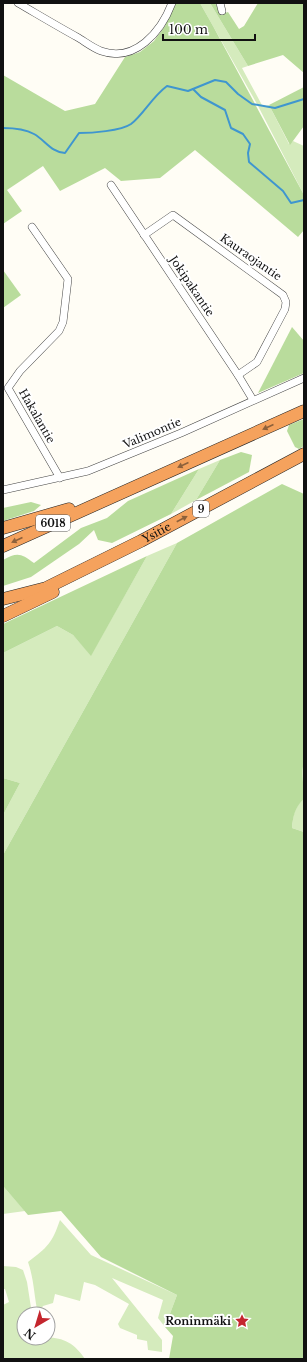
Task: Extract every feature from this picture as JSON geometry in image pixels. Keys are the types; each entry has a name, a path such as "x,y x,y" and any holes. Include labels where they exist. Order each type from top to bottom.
{"highway":[{"path":"3,528 103,501 304,411"},
{"name":"Ysitie","path":"3,599 46,588 97,563 304,454"},
{"name":"6018","path":"3,546 103,501"},
{"path":"3,616 79,579 97,563"}],"street":[{"path":"18,3 101,51 122,54 137,49 152,38 162,25 172,3"},
{"path":"220,3 222,12"},
{"name":"Jokipakantie","path":"111,185 238,375 253,400"},
{"name":"Kauraojantie","path":"144,235 173,215 283,295 286,302 285,309 256,362 238,375"},
{"name":"Hakalantie","path":"32,227 68,279 63,322 59,331 20,371 5,391 60,478"},
{"name":"Valimontie","path":"3,490 88,471 134,453 304,378"}],"green space":[{"path":"175,3 200,3 304,195 304,230 298,237 195,150 160,178 121,181 105,168 60,191 43,166 7,190 22,211 3,224 3,75 65,111 95,104 125,57 140,52 154,41 165,26"},
{"path":"200,3 210,3 248,66 242,68 263,107 269,105 289,144 293,141 304,146 304,195 257,104"},
{"path":"210,3 215,3 222,14 228,12 239,29 244,26 258,3 304,3 304,73 283,55 248,66"},
{"path":"304,87 304,126 290,145 269,105"},
{"path":"3,270 21,295 3,308"},
{"path":"292,327 304,341 304,373 258,393"},
{"path":"304,419 304,446 299,449 295,447 287,431 289,425"},
{"path":"241,452 252,455 249,472 196,500 220,460"},
{"path":"220,460 196,500 171,514 199,469"},
{"path":"199,469 171,514 112,543 98,540 94,530 79,544 31,577 3,586 3,560 19,555 26,557 34,563 81,528 107,518 128,501"},
{"path":"282,484 304,494 304,799 298,805 295,812 292,828 304,832 304,1359 169,1359 173,1336 165,1327 177,1295 101,1257 61,1211 28,1215 3,1186 3,855 177,543"},
{"path":"31,502 41,505 34,511 3,521 3,508"},
{"path":"177,543 3,855 3,815 20,783 3,778 3,653 57,626 73,635 91,655 147,556"},
{"path":"147,556 91,656 73,635 57,626 3,653 3,624"},
{"path":"3,778 20,783 3,815"},
{"path":"304,799 304,832 292,828 295,812 298,805"},
{"path":"3,1186 25,1211 3,1214"},
{"path":"60,1220 91,1255 177,1295 165,1327 158,1318 163,1300 112,1278 162,1340 162,1352 148,1350 147,1341 137,1339 137,1335 120,1328 118,1324 129,1304 95,1285 84,1282 80,1301 55,1294 53,1303 37,1306 32,1275 28,1262 48,1244"},
{"path":"3,1266 16,1267 23,1270 27,1282 31,1306 16,1306 16,1346 56,1346 56,1339 58,1339 72,1345 85,1359 3,1359 3,1305 9,1302 5,1289 3,1289"}],"waterway":[{"path":"3,128 19,129 30,132 56,151 65,153 79,133 113,130 131,124 167,86 188,91 215,80 226,82 238,94 252,104 275,108 304,99"},
{"path":"193,89 201,97 225,110 231,128 243,134 250,144 248,153 249,162 283,191 291,203 304,200"}],"place":[{"name":"Roninmäki","path":"242,1321"}]}
